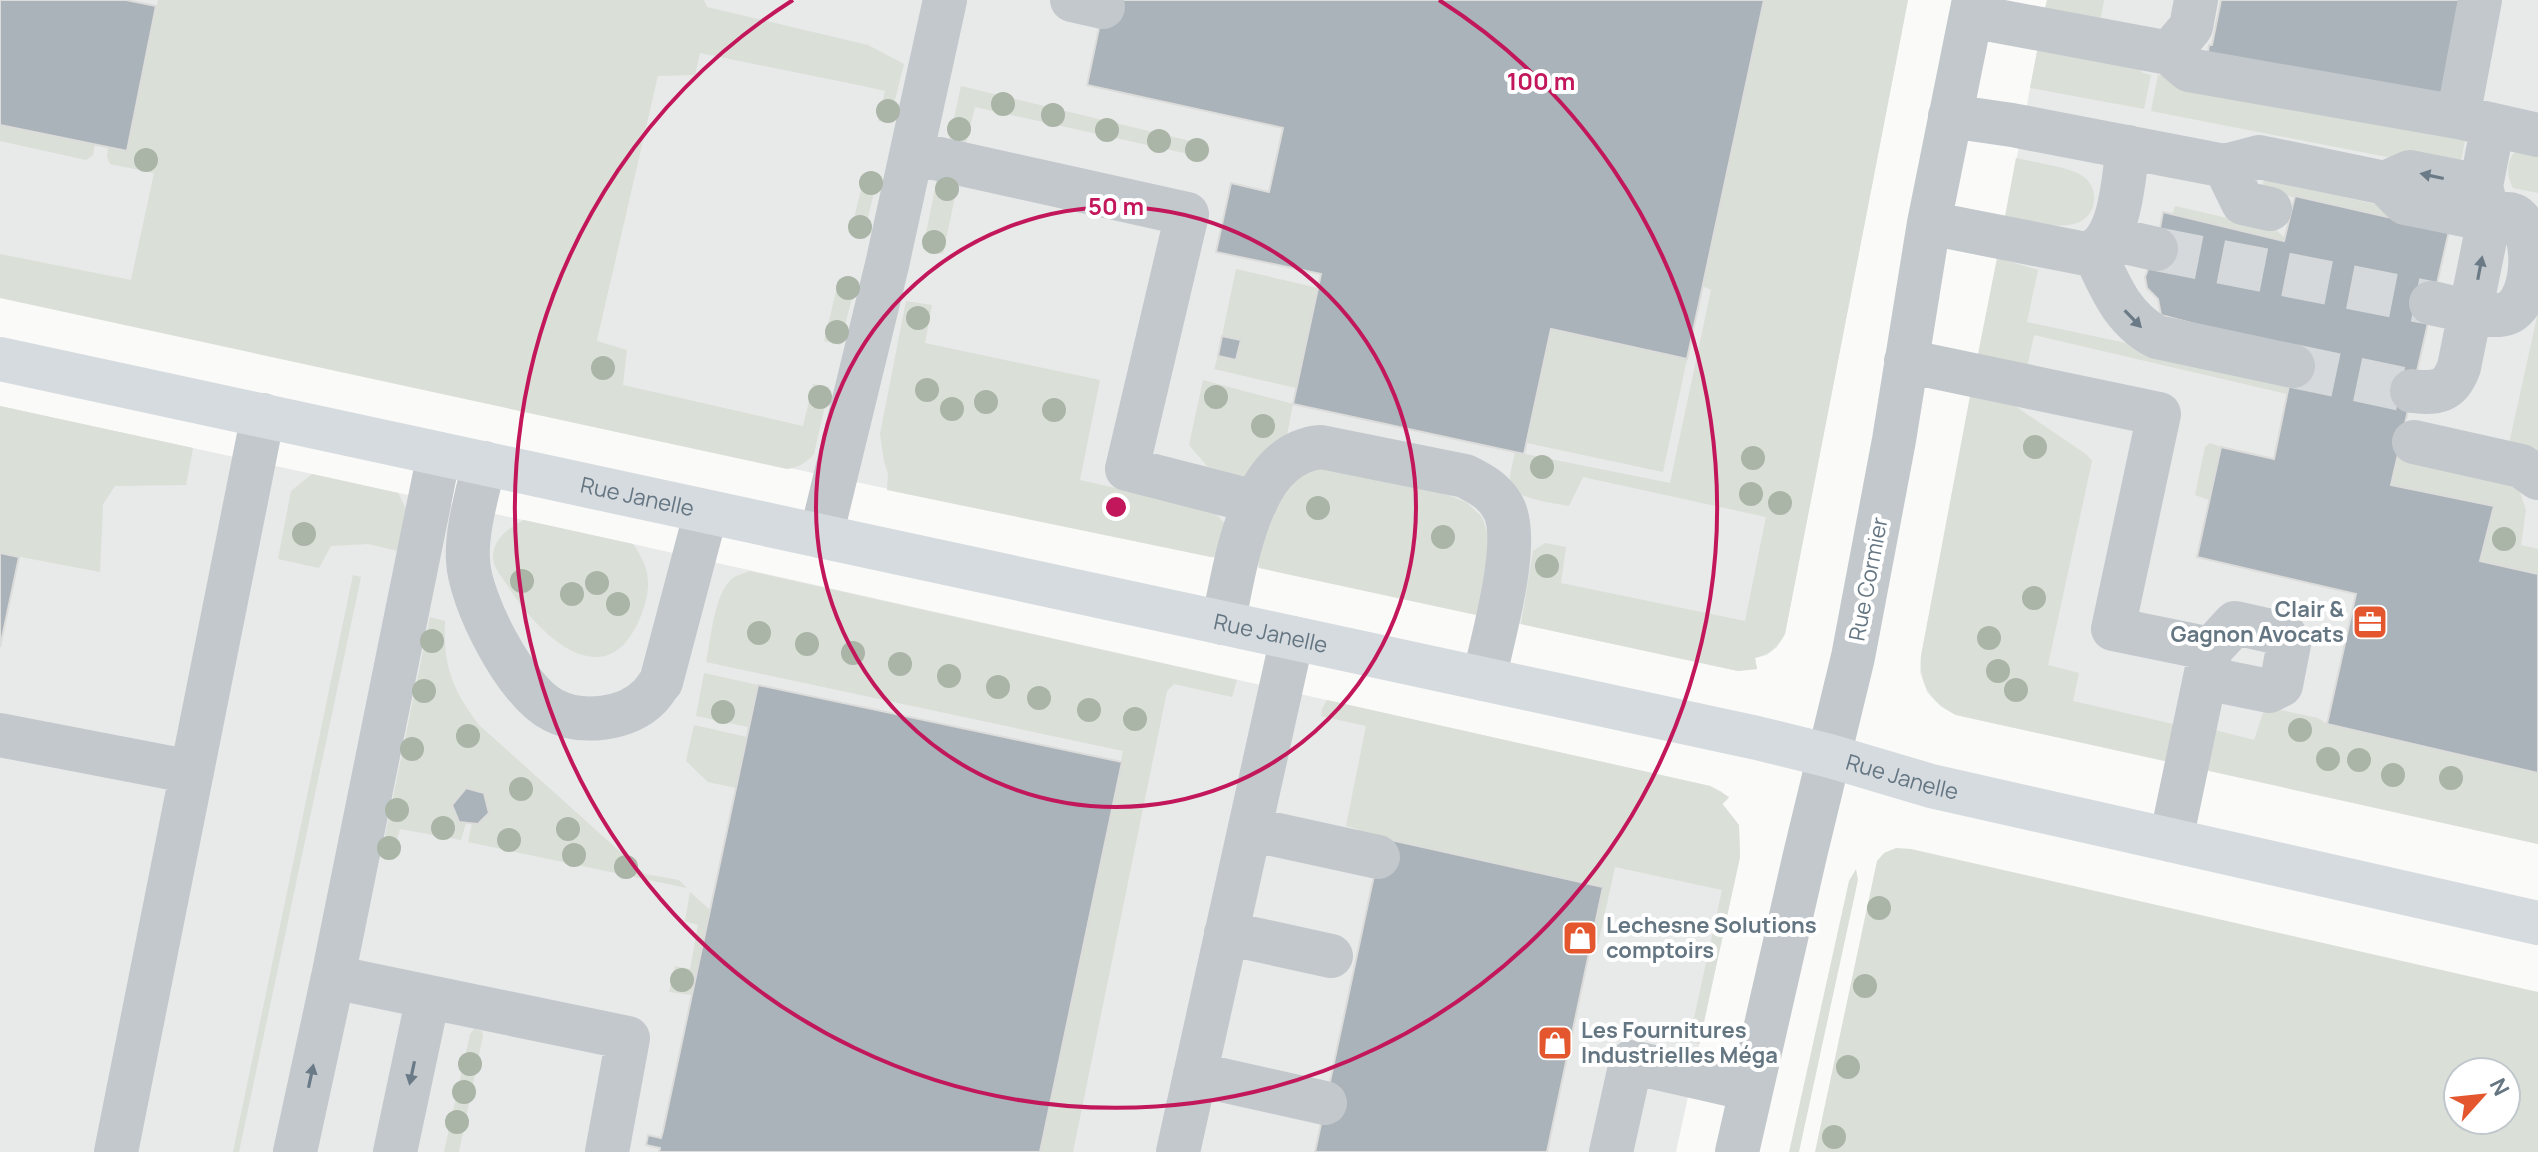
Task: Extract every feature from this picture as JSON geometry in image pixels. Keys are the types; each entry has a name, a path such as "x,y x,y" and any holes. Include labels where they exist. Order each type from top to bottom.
{"main road":[{"name":"Rue Janelle","path":"0,359 1484,679 1830,756 1931,786 2538,923"}],"street":[{"path":"821,536 887,265 945,0"},
{"path":"2169,53 2191,27 2196,0"},
{"path":"2412,391 2438,392 2455,378 2459,367 2451,307 2485,203 2475,121 2480,0"},
{"path":"1972,8 2169,53 2189,70 2538,135"},
{"name":"Rue Cormier","path":"1737,1152 1856,641 1894,440 1929,223 1972,8"},
{"path":"1950,116 2225,166 2259,157 2385,183 2410,172 2485,203"},
{"path":"1929,223 2086,254 2101,245 2115,220 2128,147"},
{"path":"912,153 1187,214 1127,469 1256,502"},
{"path":"2225,166 2243,203 2270,209"},
{"path":"2101,245 2156,249"},
{"path":"2101,245 2118,303 2144,330 2157,337 2293,366"},
{"path":"1906,361 2159,414 2113,629 2208,663 2171,840"},
{"path":"116,1152 263,415"},
{"path":"2414,442 2521,466 2538,478"},
{"path":"1223,623 1245,528 1264,486 1293,454 1321,447 1465,476 1486,486 1495,496 1507,517 1511,544 1484,679"},
{"path":"295,1152 439,454"},
{"path":"484,463 468,560 474,590 490,629 512,669 533,695 553,710 578,717 609,717 631,710 649,697 661,682 706,512"},
{"path":"1178,1152 1292,638"},
{"path":"0,735 192,772"},
{"path":"1250,829 1378,857"},
{"path":"1226,933 1331,956"},
{"path":"333,977 628,1038 607,1152"},
{"path":"395,1152 428,997"},
{"path":"1611,1152 1631,1062 1750,1089"},
{"path":"1195,1074 1325,1103"}],"shaded area":[{"path":"0,0 188,0 180,149 157,278 0,298"},
{"path":"158,0 704,0 707,7 868,45 904,64 889,123 878,121 885,91 863,86 700,53 695,75 658,76 597,341 627,350 623,385 803,426 813,384 829,387 814,454 802,464 787,469 0,298 0,254 131,280 154,173 110,164 107,157 108,147 127,151"},
{"path":"684,0 1908,0 1785,634 1767,655 1755,658 1757,669 1738,671 581,424 658,75"},
{"path":"1764,0 1908,0 1785,634 1773,650 1755,658 1757,669 1738,671 1521,624 1533,551 1545,543 1566,547 1561,583 1745,621 1766,517 1583,477 1569,506 1520,494 1511,484 1510,476 1515,452 1670,483 1711,290 1702,286"},
{"path":"2047,0 2538,0 2538,844 1956,715 1940,706 1927,692 1920,672 1921,656"},
{"path":"2047,0 2104,0 2101,17 2094,22 2044,12"},
{"path":"2038,46 2138,68 2151,75 2144,109 2030,88"},
{"path":"2158,75 2465,140 2459,171 2151,111"},
{"path":"961,86 1203,144 1202,157 975,107 966,143 949,142"},
{"path":"0,125 95,144 93,155 86,160 0,141"},
{"path":"2518,149 2538,153 2538,193 2513,188 2508,173 2509,162"},
{"path":"2016,158 2063,168 2085,178 2094,192 2088,215 2073,224 2056,225 2005,216"},
{"path":"865,174 878,175 864,234 851,230"},
{"path":"937,178 958,182 943,254 923,249"},
{"path":"2264,180 2435,217 2433,228 2261,190"},
{"path":"2175,206 2275,229 2285,238 2284,241 2172,215"},
{"path":"1997,258 2038,270 2027,322 2290,378 2287,394 2034,335 2027,368 1977,359"},
{"path":"1236,269 1318,288 1296,388 1214,369 1218,356 1236,360 1241,340 1222,336"},
{"path":"839,279 856,282 840,345 824,341"},
{"path":"906,301 932,305 925,343 1100,380 1080,480 1200,507 1216,514 1226,525 1221,555 1211,557 887,490 888,473 880,434"},
{"path":"2538,312 2538,451 2509,444"},
{"path":"1551,329 1687,359 1663,472 1527,443"},
{"path":"1203,380 1293,404 1287,435 1260,456 1244,476 1208,467 1189,445"},
{"path":"1970,396 2015,406 2092,461 2048,665 2079,673 2073,701 2173,724 2178,729 2170,762 1956,715 1928,692 1922,676 1921,656"},
{"path":"0,406 633,544 1710,786 1729,798 1723,804 1739,825 1740,857 1676,1152 0,1152"},
{"path":"0,406 193,448 186,485 115,486 103,504 100,572 0,553"},
{"path":"2210,443 2221,447 2209,500 2195,495 2205,447"},
{"path":"2397,455 2518,486 2526,510 2521,545 2538,549 2538,574 2480,561 2493,506 2391,485"},
{"path":"1321,468 1440,492 1466,502 1482,517 1490,541 1486,579 1476,615 1259,568 1259,547 1269,515 1302,473"},
{"path":"312,474 398,493 410,517 398,551 368,544 331,546 319,568 278,559 291,491"},
{"path":"524,520 633,544 646,569 647,594 642,613 628,639 612,653 594,657 575,652 556,641 523,607 501,576 493,559 494,549 504,534"},
{"path":"750,571 1237,680 1232,697 1174,684 1167,691 1073,1152 1040,1152 1123,751 706,662 721,594 733,578"},
{"path":"353,575 361,577 239,1152 233,1152"},
{"path":"430,617 445,621 451,676 479,725 645,874 679,880 687,888 468,842 472,823 478,824 489,813 484,793 467,788 452,805 459,821 466,823 461,840 400,829 393,855 389,859 384,857 382,851"},
{"path":"704,673 758,685 748,727 696,716"},
{"path":"1327,700 1710,786 1729,797 1722,804 1739,825 1740,857 1699,1044 1689,1041 1722,890 1615,867 1598,944 1591,943 1603,886 1362,835 1357,829 1346,826 1366,726 1321,716"},
{"path":"2271,708 2538,773 2538,844 2201,769 2211,729 2254,740 2263,713"},
{"path":"694,725 747,737 736,788 708,782 686,761"},
{"path":"1896,848 1911,849 2538,992 2538,1152 1815,1152 1877,861 1884,853"},
{"path":"1856,869 1858,880 1799,1152 1789,1152 1849,881"},
{"path":"690,892 710,910 692,995 669,992 675,966 690,969 698,925 685,921"},
{"path":"474,1029 482,1031 483,1035 459,1152 444,1152 470,1034"}],"building":[{"path":"0,0 126,0 156,6 127,151 0,125"},
{"path":"1105,0 1764,0 1687,359 1551,329 1524,454 1293,404 1321,274 1216,252 1231,183 1269,192 1283,128 1087,85"},
{"path":"2221,0 2465,0 2446,102 2206,63"},
{"path":"2295,196 2449,231 2391,485 2494,506 2480,561 2538,574 2538,773 2327,724 2356,594 2197,557 2221,447 2274,459 2296,351 2161,315 2158,299 2147,288 2145,277 2156,249 2163,212 2284,241"},
{"path":"1222,336 1241,340 1236,360 1218,356"},
{"path":"0,553 19,557 0,647"},
{"path":"758,685 1122,762 1040,1152 659,1152 660,1148 646,1145 648,1135 661,1138 663,1131"},
{"path":"466,788 484,793 489,813 478,824 459,822 452,805"},
{"path":"1382,838 1603,887 1547,1152 1315,1152"}],"tunnel":[{"path":"2156,249 2431,303"},
{"path":"2293,366 2412,391"}],"place":[{"name":"Clair & Gagnon Avocats","path":"2370,622"},
{"name":"Lechesne Solutions comptoirs","path":"1580,938"},
{"name":"Les Fournitures Industrielles Méga","path":"1555,1043"}]}
